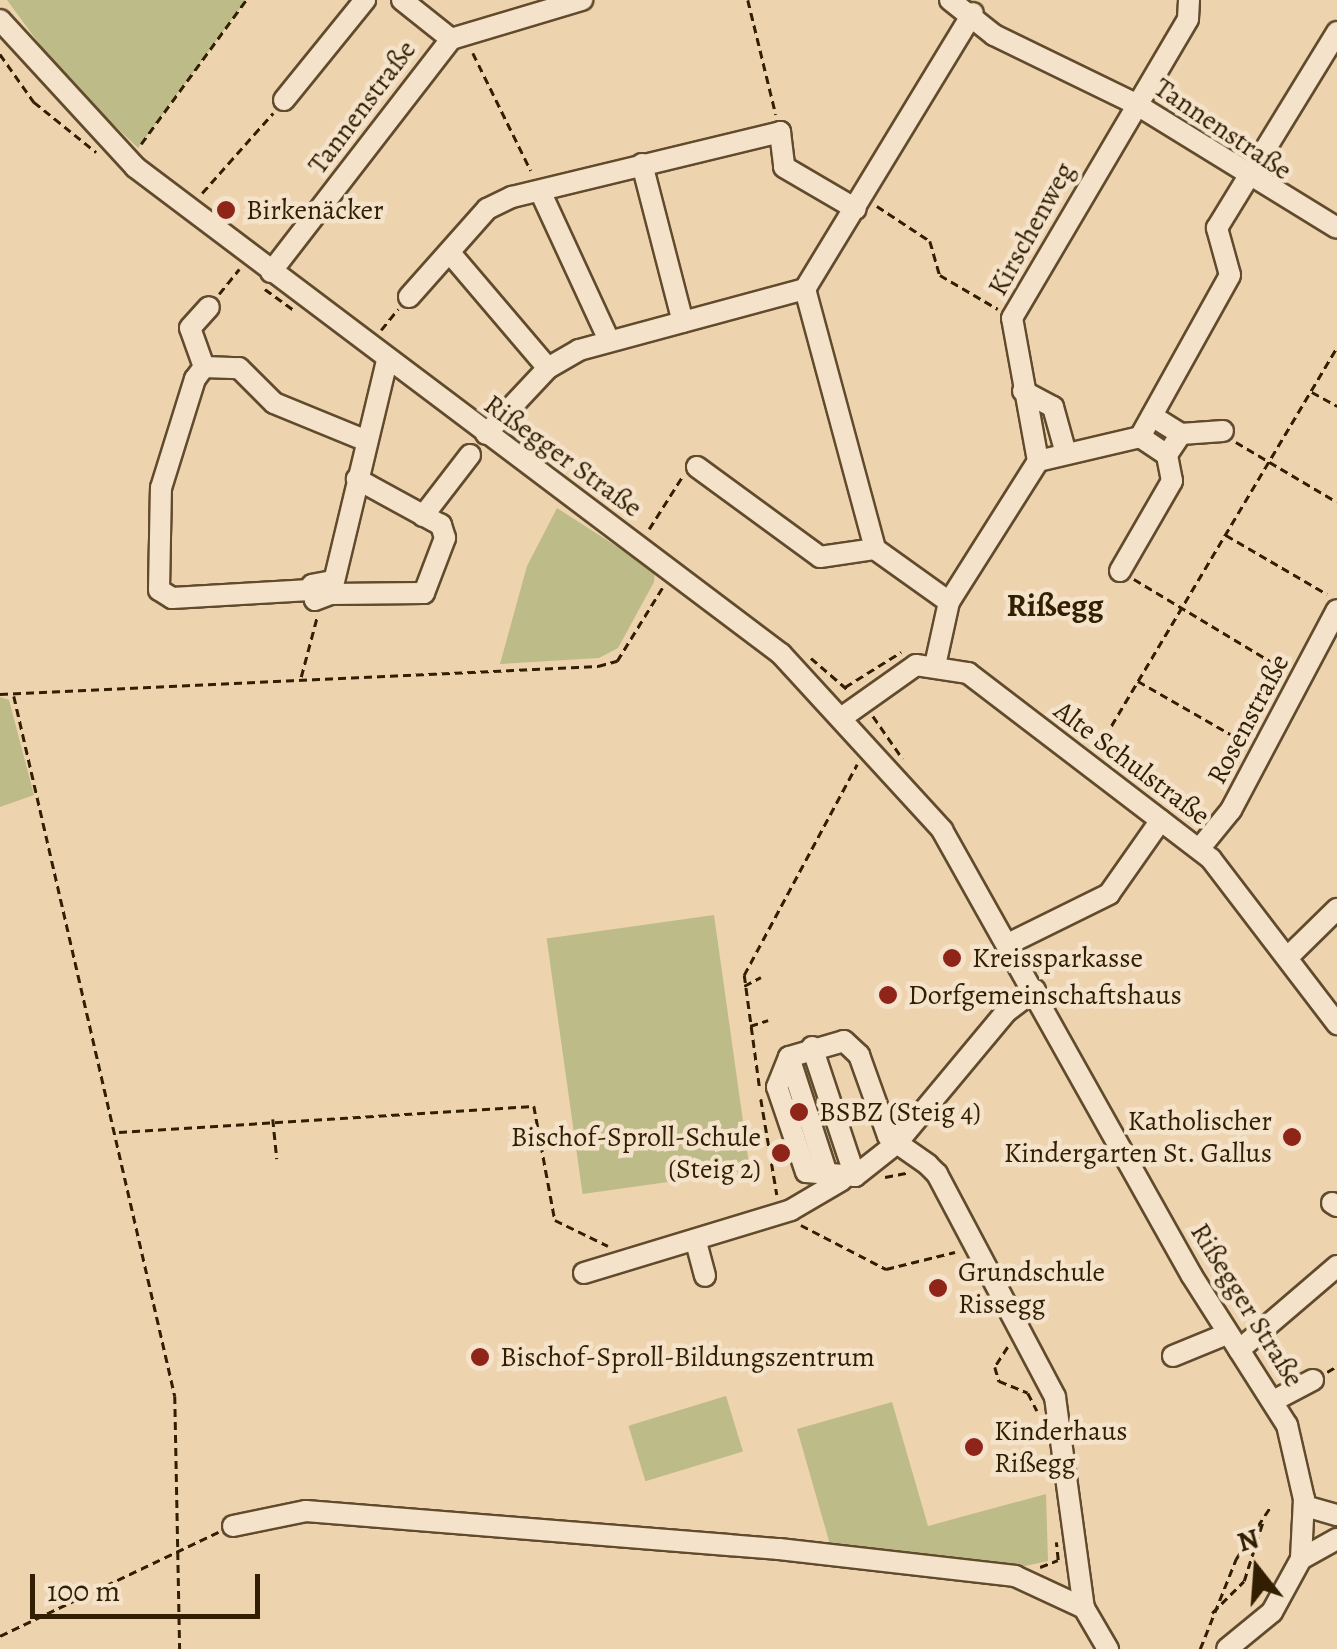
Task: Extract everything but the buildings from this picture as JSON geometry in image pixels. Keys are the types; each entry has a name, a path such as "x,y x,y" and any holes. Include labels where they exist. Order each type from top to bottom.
{"street":[{"path":"284,100 365,0"},
{"path":"402,0 457,36 582,0"},
{"name":"Kirschenweg","path":"1038,462 1012,318 1134,103 1188,19 1189,0"},
{"name":"Tannenstraße","path":"953,1 994,35 1027,44 1134,103 1248,181 1337,228"},
{"path":"486,434 548,368 609,340 806,289 972,13"},
{"name":"Rißegger Straße","path":"0,20 126,160 387,360 672,569 844,716 942,830 1233,1342 1275,1400 1304,1506 1301,1558 1272,1612 1228,1649"},
{"path":"1140,437 1230,275 1218,228 1337,32"},
{"name":"Tannenstraße","path":"271,272 457,36"},
{"path":"409,297 487,209 642,164 780,132 784,167 860,203"},
{"path":"642,164 684,322"},
{"path":"540,191 609,340"},
{"path":"450,253 548,368"},
{"path":"806,289 875,549 949,602"},
{"path":"209,307 190,328 204,367 160,488 159,590 172,598 428,590 446,532 357,480"},
{"path":"322,592 357,480 387,360"},
{"path":"204,367 239,368 274,403 364,440"},
{"path":"1023,391 1053,407 1065,450"},
{"path":"1152,416 1180,434 1224,431"},
{"path":"1120,571 1172,481 1167,455 1180,434"},
{"path":"844,716 896,675 936,661 949,602 1038,462 1065,450 1140,437 1167,455"},
{"path":"423,516 470,455"},
{"path":"694,465 820,557 875,549"},
{"name":"Rosenstraße","path":"1200,848 1262,752 1337,610"},
{"name":"Alte Schulstraße","path":"936,661 968,673 1200,848 1337,1024"},
{"path":"1008,944 1109,894 1161,820"},
{"path":"1288,957 1337,909"},
{"path":"584,1273 780,1214 849,1176 898,1144 1006,1012 1036,990"},
{"path":"812,1046 849,1176"},
{"path":"849,1176 806,1172 787,1119 776,1078 789,1057 812,1046 852,1046 898,1144 928,1166 976,1248 1066,1433 1084,1608 1108,1649"},
{"path":"696,1242 706,1276"},
{"path":"1173,1356 1233,1342 1337,1266"},
{"path":"1275,1400 1313,1380"},
{"path":"1304,1506 1337,1514"},
{"path":"234,1526 306,1511 1016,1576 1084,1608"},
{"path":"1301,1558 1337,1540"}],"path":[{"path":"138,148 246,0"},
{"path":"748,0 780,132"},
{"path":"457,36 540,191"},
{"path":"0,54 34,102 103,159"},
{"path":"200,195 284,100"},
{"path":"860,203 930,240 940,275 1012,318"},
{"path":"225,258 308,322"},
{"path":"231,280 240,269"},
{"path":"381,331 409,297"},
{"path":"1094,753 1337,347"},
{"path":"1311,391 1337,406"},
{"path":"1224,431 1337,502"},
{"path":"648,530 694,465"},
{"path":"1226,535 1337,600"},
{"path":"0,694 617,662 672,569"},
{"path":"1120,571 1300,679"},
{"path":"300,680 322,592"},
{"path":"1137,680 1262,752"},
{"path":"14,696 118,1132 175,1396 182,1546 180,1649"},
{"path":"877,752 859,759 742,986 780,1214 886,1269 976,1248"},
{"path":"742,986 760,978"},
{"path":"750,1027 768,1020"},
{"path":"118,1132 273,1118 534,1106 555,1220 635,1260"},
{"path":"273,1118 277,1158"},
{"path":"849,1176 889,1180 928,1166"},
{"path":"1009,1338 995,1366 999,1382 1028,1393 1042,1420"},
{"path":"1200,1649 1210,1613 1271,1506"},
{"path":"1210,1613 1244,1581 1263,1520"},
{"path":"0,1636 182,1546 234,1526"},
{"path":"1016,1576 1058,1560 1054,1531"}],"shaded area":[{"path":"7,0 246,0 138,148 62,75"},
{"path":"557,508 655,571 654,582 618,648 599,658 500,664 527,566"},
{"path":"0,697 9,700 34,795 0,807"},
{"path":"714,915 750,1170 583,1194 547,939"},
{"path":"726,1396 743,1451 645,1481 628,1426"},
{"path":"892,1402 928,1526 1046,1494 1048,1561 1012,1569 831,1548 797,1429"}],"place":[{"name":"Birkenäcker","path":"226,210"},
{"name":"Kreissparkasse","path":"952,958"},
{"name":"Dorfgemeinschaftshaus","path":"888,995"},
{"name":"BSBZ (Steig 4)","path":"799,1112"},
{"name":"Katholischer Kindergarten St. Gallus","path":"1292,1137"},
{"name":"Bischof-Sproll-Schule (Steig 2)","path":"781,1153"},
{"name":"Grundschule Rissegg","path":"938,1288"},
{"name":"Bischof-Sproll-Bildungszentrum","path":"480,1357"},
{"name":"Kinderhaus Rißegg","path":"974,1447"}],"district":[{"name":"Rißegg","path":"1055,605"}]}
